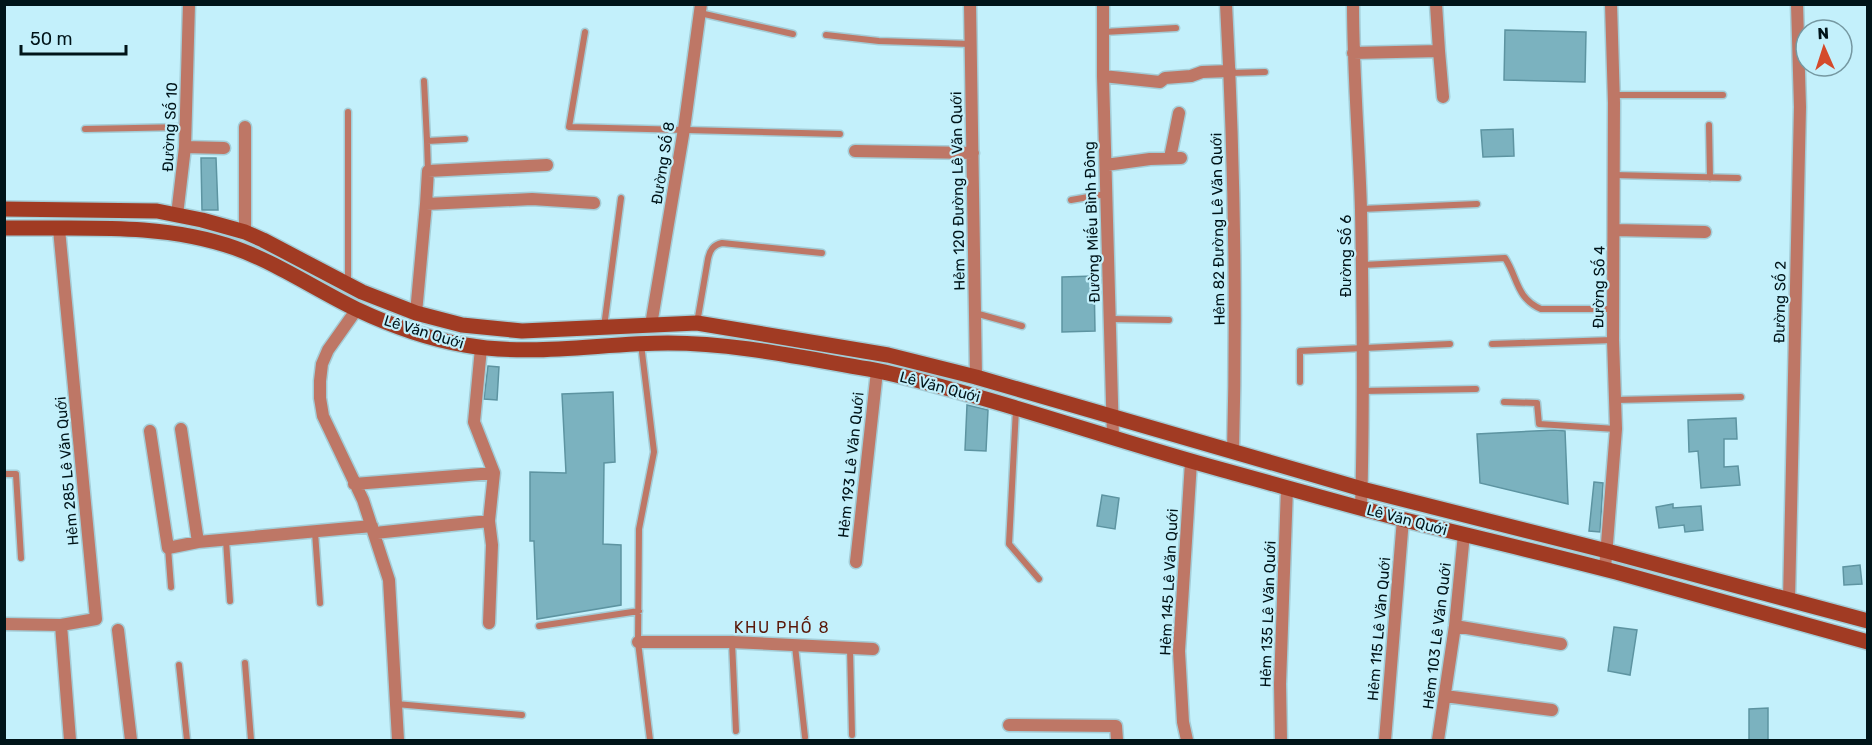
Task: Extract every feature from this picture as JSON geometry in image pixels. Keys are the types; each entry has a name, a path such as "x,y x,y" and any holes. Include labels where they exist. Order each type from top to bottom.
{"main road":[{"name":"Lê Văn Quới","path":"4,209 157,211 202,220 245,232 348,285 416,313 462,325 502,330 697,323 888,355 976,377 1362,489 1607,551 1868,621"},
{"path":"175,234 177,215"},
{"name":"Lê Văn Quới","path":"4,228 144,231 215,242 261,259 383,321 441,340 481,348 549,349 641,344 706,344 743,348 877,371 1016,408 1191,462 1403,519 1605,569 1868,642"}],"street":[{"name":"Đường Số 10","path":"177,215 185,147 189,4"},
{"name":"Hẻm 120 Đường Lê Văn Quới","path":"970,4 976,377"},
{"name":"Đường Miếu Bình Đông","path":"1103,4 1113,438"},
{"name":"Hẻm 82 Đường Lê Văn Quới","path":"1226,4 1230,72 1235,357 1233,452"},
{"name":"Đường Số 6","path":"1353,4 1353,53 1361,209 1362,508"},
{"path":"1436,4 1443,97"},
{"name":"Đường Số 4","path":"1605,569 1616,429 1613,340 1615,230 1611,4"},
{"name":"Đường Số 2","path":"1789,600 1800,107 1797,4"},
{"name":"Đường Số 8","path":"651,325 684,129 701,9"},
{"path":"1353,53 1439,51"},
{"path":"1103,76 1160,82 1165,78 1191,76 1202,72 1230,72"},
{"path":"1106,165 1144,159 1175,158 1179,113"},
{"path":"245,127 245,232"},
{"path":"185,147 224,148"},
{"path":"855,151 973,153"},
{"path":"416,313 428,171 547,165"},
{"path":"426,204 532,199 594,203"},
{"name":"Hẻm 285 Lê Văn Quới","path":"4,624 61,625 96,619 59,229"},
{"path":"1615,230 1705,232"},
{"path":"357,309 328,350 322,364 320,398 323,416 363,500 374,529 389,580 398,741"},
{"path":"481,348 474,422 494,472 489,521 492,545 489,623"},
{"name":"Hẻm 193 Lê Văn Quới","path":"856,562 877,371"},
{"path":"181,429 198,542"},
{"path":"150,431 168,548 198,542 315,531 489,521"},
{"name":"Hẻm 145 Lê Văn Quới","path":"1187,741 1183,722 1179,651 1191,462"},
{"path":"354,484 494,472"},
{"name":"Hẻm 135 Lê Văn Quới","path":"1281,741 1280,684 1287,488"},
{"name":"Hẻm 115 Lê Văn Quới","path":"1385,741 1403,519"},
{"name":"Hẻm 103 Lê Văn Quới","path":"1438,741 1455,626 1464,534"},
{"path":"61,625 70,741"},
{"path":"1455,626 1561,644"},
{"path":"118,630 131,741"},
{"path":"638,642 732,642 873,649"},
{"path":"1445,696 1552,710"},
{"path":"1009,725 1116,726 1117,741"}],"lane":[{"path":"701,9 793,34"},
{"path":"1103,32 1176,28"},
{"path":"585,32 569,127 840,134"},
{"path":"826,35 879,41 972,44"},
{"path":"1230,72 1265,72"},
{"path":"424,81 428,171"},
{"path":"1614,95 1723,95"},
{"path":"348,112 348,285"},
{"path":"1709,125 1710,178"},
{"path":"86,129 186,128"},
{"path":"427,141 465,139"},
{"path":"1614,176 1738,178"},
{"path":"1071,200 1107,194"},
{"path":"604,327 621,198"},
{"path":"1361,209 1477,204"},
{"path":"697,323 710,251 717,244 822,254"},
{"path":"1361,265 1505,258 1512,269 1520,292 1531,304 1541,309 1614,309"},
{"path":"974,313 1022,326"},
{"path":"1110,320 1169,320"},
{"path":"1492,344 1613,340"},
{"path":"641,344 654,452 639,529 638,642 650,741"},
{"path":"1300,382 1300,351 1450,344"},
{"path":"1363,391 1476,389"},
{"path":"1616,400 1741,397"},
{"path":"1504,402 1537,403 1539,424 1616,429"},
{"path":"1016,408 1009,544 1039,579"},
{"path":"4,474 16,474 21,558"},
{"path":"315,531 320,603"},
{"path":"225,539 230,601"},
{"path":"168,548 171,587"},
{"path":"538,626 639,611"},
{"path":"732,642 736,731"},
{"path":"795,646 805,737"},
{"path":"849,648 852,735"},
{"path":"245,663 251,741"},
{"path":"179,665 187,741"},
{"path":"396,704 522,716"}],"building":[{"path":"1505,30 1586,32 1585,82 1504,80"},
{"path":"1513,129 1514,156 1483,157 1481,130"},
{"path":"201,158 216,158 218,210 202,210"},
{"path":"1094,276 1095,331 1062,332 1062,277"},
{"path":"488,366 499,367 497,400 484,399"},
{"path":"613,392 615,462 604,463 603,544 621,545 621,605 537,619 534,541 530,541 530,472 566,473 562,394"},
{"path":"967,405 988,410 986,451 965,450"},
{"path":"1736,418 1737,439 1724,439 1724,467 1738,466 1740,485 1701,488 1698,451 1689,452 1688,420"},
{"path":"1565,431 1568,504 1480,483 1477,434"},
{"path":"1594,482 1603,483 1600,532 1589,531"},
{"path":"1102,495 1119,498 1115,529 1097,526"},
{"path":"1673,504 1673,508 1701,506 1703,530 1685,532 1684,525 1659,528 1656,507"},
{"path":"1860,565 1862,584 1844,585 1843,567"},
{"path":"1614,627 1637,630 1630,675 1608,671"},
{"path":"1768,708 1768,741 1749,741 1749,709"}],"district":[{"name":"KHU PHỐ 8","path":"782,627"}]}
